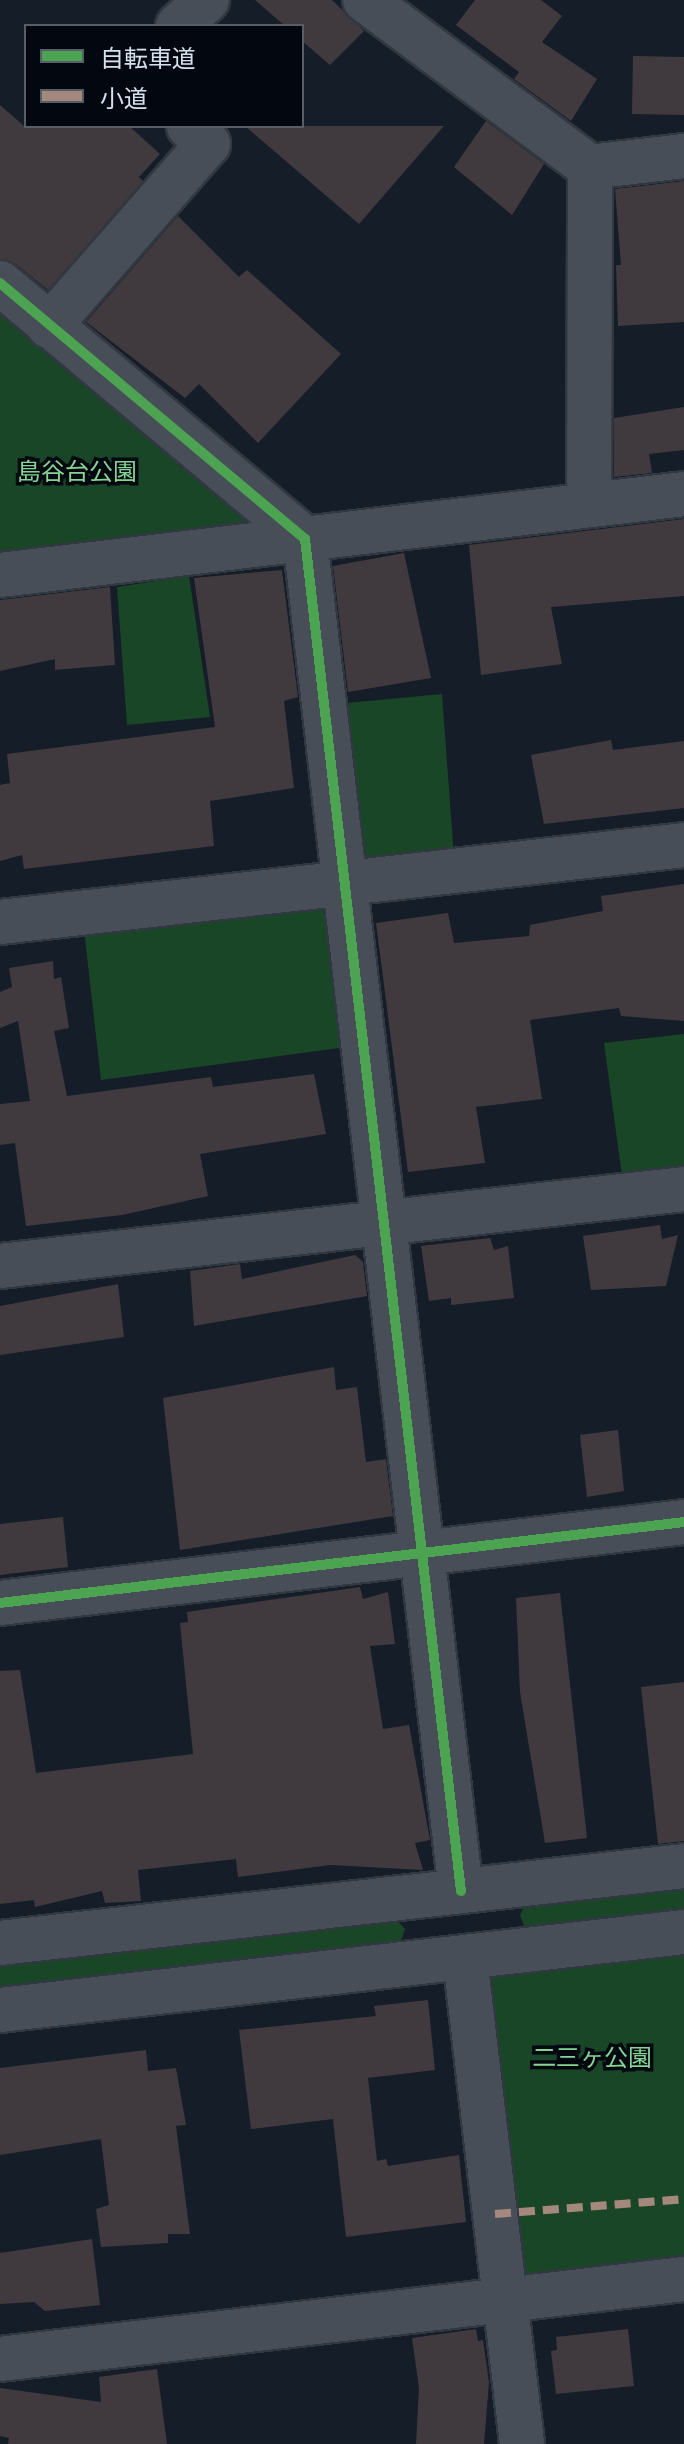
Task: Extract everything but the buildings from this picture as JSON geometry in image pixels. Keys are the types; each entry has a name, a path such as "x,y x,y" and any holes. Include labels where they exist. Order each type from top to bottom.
{"street":[{"path":"180,24 207,0"},
{"path":"365,0 590,167 684,156"},
{"path":"49,326 208,144 191,128"},
{"path":"589,504 590,167"},
{"path":"0,283 305,539 388,1223 461,1891"},
{"path":"0,575 684,494"},
{"path":"0,922 684,845"},
{"path":"0,1266 684,1189"},
{"path":"0,1603 684,1522"},
{"path":"0,1943 684,1866"},
{"path":"0,2010 684,1932"},
{"path":"465,1958 522,2444"},
{"path":"0,2359 684,2279"}],"green space":[{"name":"島谷台公園","path":"0,304 270,533 0,557"},
{"path":"189,576 210,717 127,725 117,587"},
{"path":"442,694 454,857 356,870 347,703"},
{"path":"338,898 354,1046 101,1080 84,930"},
{"path":"684,1034 684,1169 622,1176 604,1043"},
{"path":"684,1880 684,1922 525,1928 520,1915 525,1905"},
{"path":"396,1919 405,1929 399,1947 0,2000 0,1958"},
{"name":"二三ヶ公園","path":"684,1951 684,2259 524,2275 490,1969"}],"marked path":[{"path":"495,2214 684,2199"}],"cycle path":[{"path":"0,283 305,539 461,1891"},
{"path":"0,1603 684,1522"}]}
